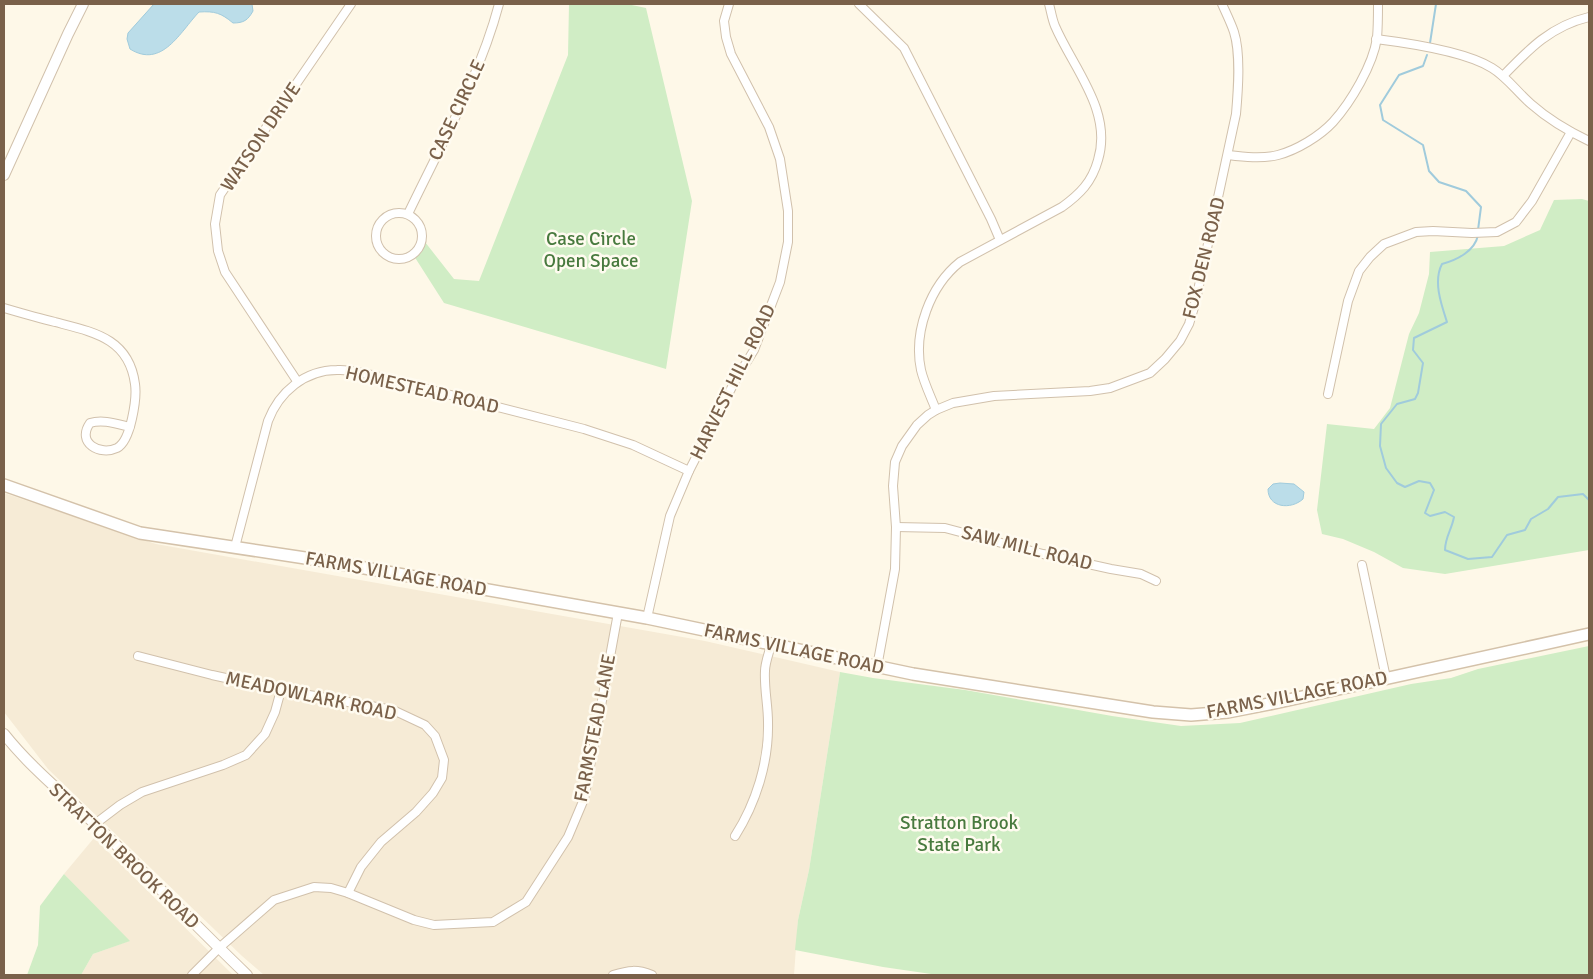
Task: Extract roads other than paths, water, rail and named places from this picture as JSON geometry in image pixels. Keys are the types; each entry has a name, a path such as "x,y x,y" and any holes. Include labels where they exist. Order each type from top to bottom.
{"main road":[{"name":"FARMS VILLAGE ROAD","path":"4,485 140,533 235,547 647,618 941,679 1146,711 1191,715 1228,712 1589,634"}],"street":[{"path":"4,175 83,4"},
{"name":"WATSON DRIVE","path":"297,381 225,272 218,251 215,224 220,195 351,4"},
{"name":"CASE CIRCLE","path":"408,214 475,74 499,4"},
{"name":"HARVEST HILL ROAD","path":"647,618 670,516 689,471 735,381 754,350 780,282 788,242 788,211 780,159 768,127 731,54 724,21 729,4"},
{"path":"859,4 904,48 1000,240"},
{"path":"936,410 921,370 920,336 924,317 936,290 948,271 960,262 1062,207 1077,196 1095,171 1101,150 1102,134 1098,112 1054,24 1049,4"},
{"name":"FOX DEN ROAD","path":"877,667 895,569 896,527 893,486 895,462 902,446 917,425 936,410 953,403 974,399 1110,388 1150,373 1180,341 1189,324 1201,283 1236,114 1238,61 1235,33 1222,4"},
{"path":"1228,155 1249,157 1278,155 1302,145 1333,122 1345,107 1368,69 1376,39 1378,4"},
{"path":"1503,76 1536,43 1554,30 1589,17"},
{"path":"1376,39 1460,55 1479,61 1503,76 1530,104 1571,132 1589,141"},
{"path":"1328,394 1348,301 1360,271 1370,257 1384,244 1416,232 1497,232 1516,222 1532,201 1571,132"},
{"path":"401,212 408,214 415,218 422,230 421,245 411,256 404,259 388,257 382,252 376,238 380,222 393,213 401,212"},
{"path":"4,308 95,333 118,346 126,357 135,385 135,398 130,427 128,434 123,443 117,448 99,449 91,446 87,441 85,433 90,423 104,422 130,427"},
{"name":"HOMESTEAD ROAD","path":"235,547 268,421 276,404 297,381 317,373 335,369 356,372 584,429 633,445 689,471"},
{"name":"SAW MILL ROAD","path":"896,527 945,528 1044,554 1141,574 1156,581"},
{"path":"1362,565 1386,678"},
{"name":"FARMSTEAD LANE","path":"192,975 218,948 274,900 314,886 348,893 414,920 434,926 493,922 526,902 568,838 584,799 618,613"},
{"path":"735,836 744,821 758,788 766,756 768,722 765,669 771,645"},
{"name":"MEADOWLARK ROAD","path":"138,656 281,690 393,710 425,725 435,736 444,760 442,778 433,793 416,812 381,842 361,866 348,893"},
{"path":"95,824 142,792 224,765 246,755 265,734 275,712 281,690"},
{"name":"STRATTON BROOK ROAD","path":"4,734 42,775 95,824 247,975"},
{"path":"613,975 630,970 640,970 652,975"}],"water":[{"path":"154,4 252,4 253,11 245,20 233,23 218,13 199,12 169,46 152,54 141,54 130,49 127,39 128,33"},
{"path":"1273,484 1294,484 1304,492 1303,499 1298,503 1287,506 1276,503 1269,495 1268,489"}],"waterway":[{"path":"1430,43 1436,4"},
{"path":"1427,55 1423,66 1399,75 1380,105 1383,120 1423,145 1429,171 1439,182 1466,191 1481,207 1478,230"},
{"path":"1478,235 1469,250 1454,260 1442,264 1439,271 1440,300 1447,322 1414,338 1413,350 1423,363 1418,393 1415,399 1397,404 1381,424 1380,446 1386,468 1397,483 1405,487 1419,481 1430,483 1434,490 1425,513 1430,516 1445,512 1454,517 1445,550 1468,559 1492,557 1507,535 1525,530 1531,519 1548,509 1558,497 1583,494 1589,500"}],"park label":[{"name":"Case Circle Open Space","path":"591,250"},
{"name":"Stratton Brook State Park","path":"959,834"}]}
